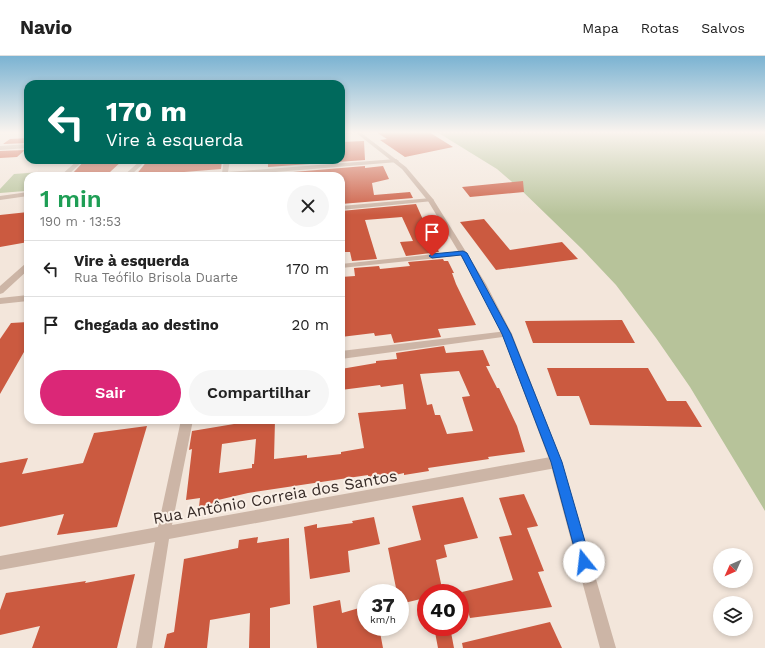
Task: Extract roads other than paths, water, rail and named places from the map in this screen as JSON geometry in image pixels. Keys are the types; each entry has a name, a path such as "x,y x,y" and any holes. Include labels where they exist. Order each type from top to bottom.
{"street":[{"path":"262,172 396,161 414,179 431,200 463,253 507,334 556,462 608,648"},
{"path":"68,172 76,164"},
{"path":"130,172 140,164"},
{"path":"0,198 24,195"},
{"path":"345,208 431,200"},
{"path":"345,266 463,253"},
{"path":"0,291 24,270"},
{"path":"0,301 24,298"},
{"path":"345,354 507,334"},
{"path":"144,648 163,535 186,424"},
{"name":"Rua Antônio Correia dos Santos","path":"0,563 163,535 556,462"}]}
